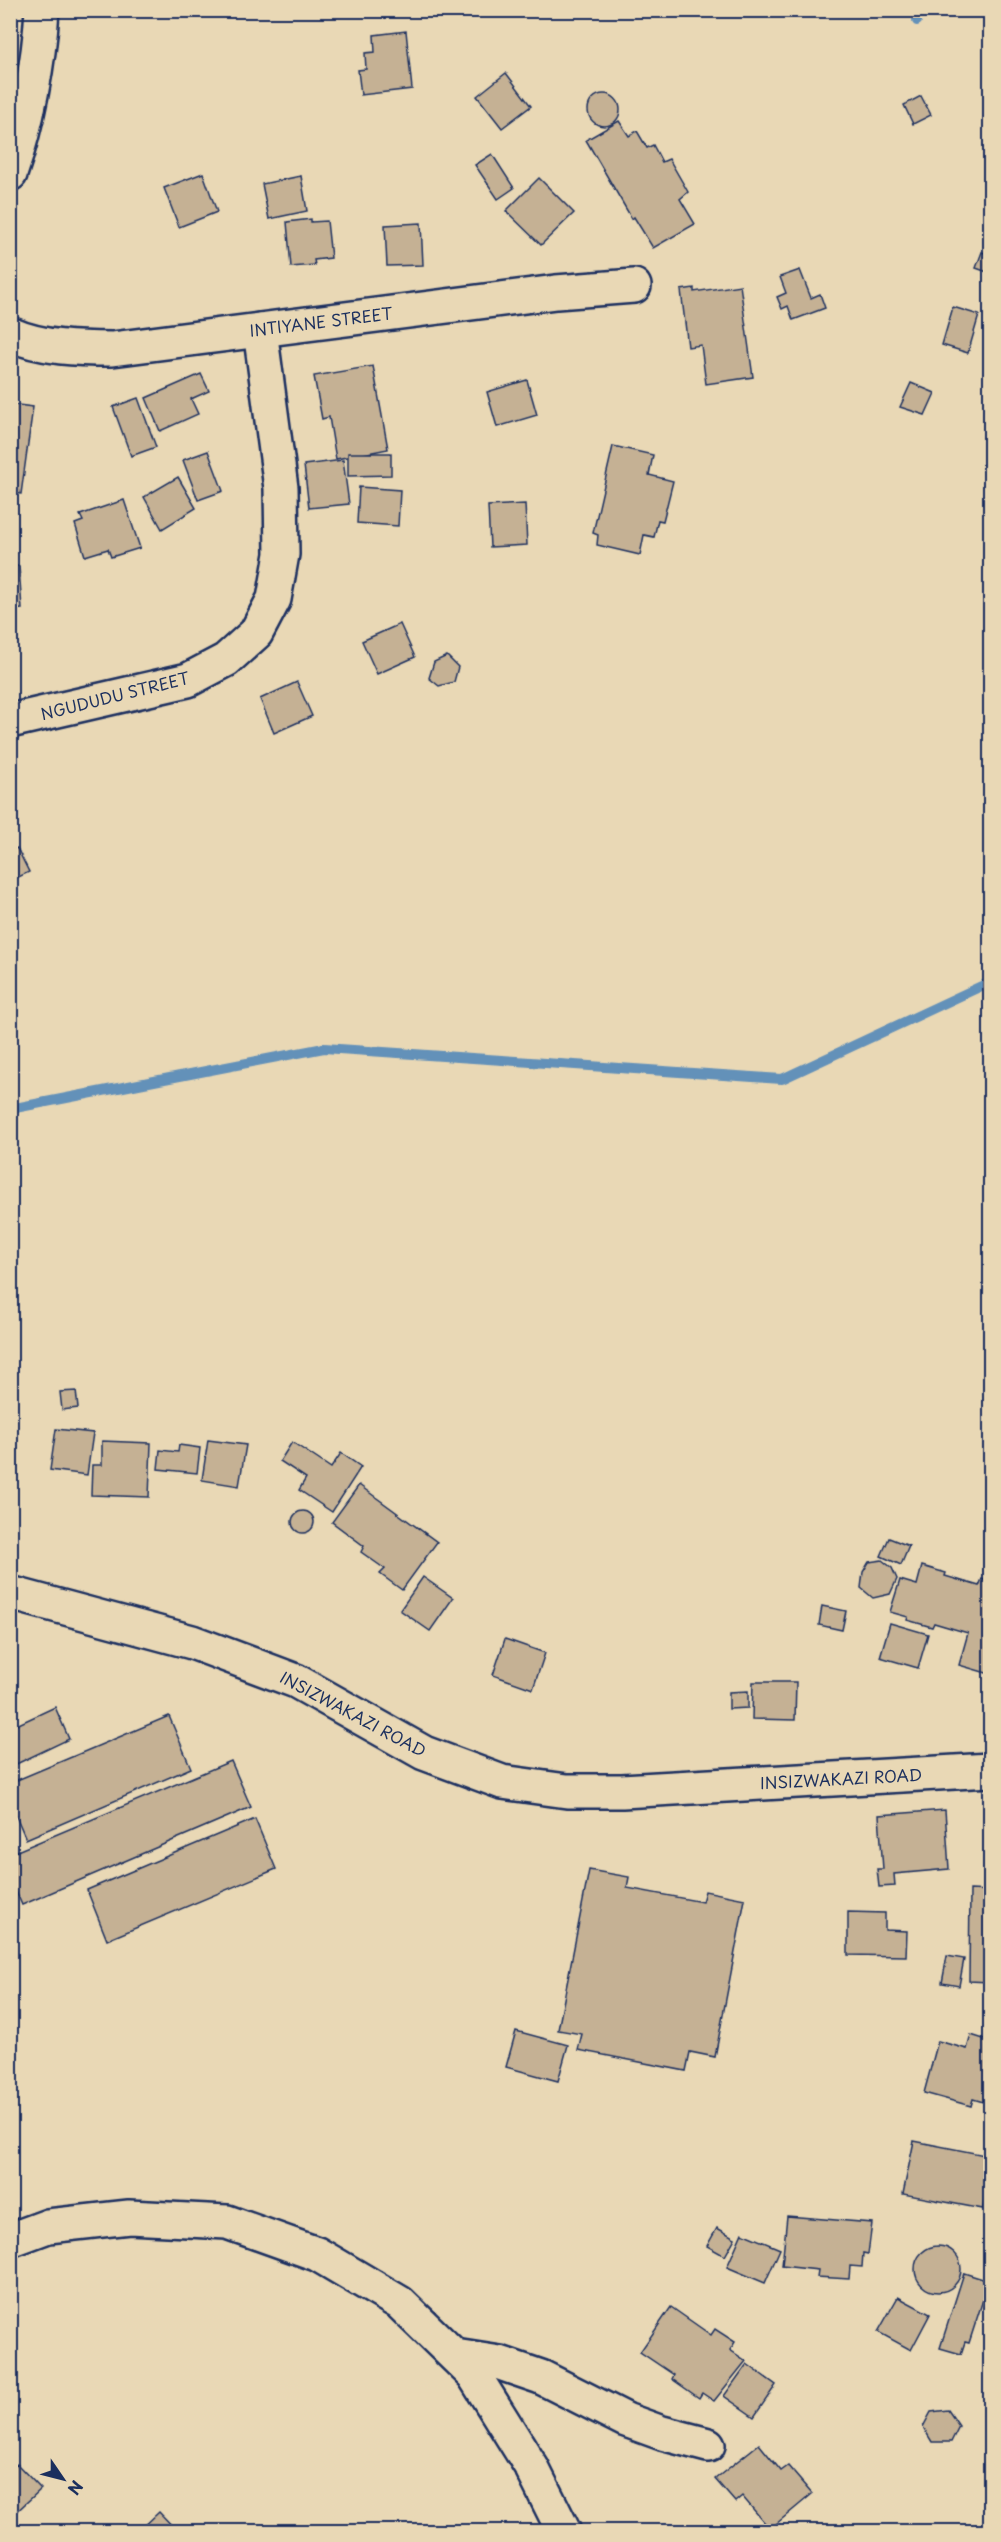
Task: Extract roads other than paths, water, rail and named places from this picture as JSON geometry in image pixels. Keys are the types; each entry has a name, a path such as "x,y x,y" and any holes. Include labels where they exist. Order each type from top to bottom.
{"street":[{"path":"10,174 18,152 38,49 42,10"},
{"name":"INTIYANE STREET","path":"10,334 51,345 81,349 112,349 555,292 634,286"},
{"name":"NGUDUDU STREET","path":"10,721 188,680 226,660 256,633 274,599 282,554 281,488 260,330"},
{"name":"INSIZWAKAZI ROAD","path":"10,1593 192,1642 296,1681 424,1753 502,1782 567,1791 622,1791 990,1770"},
{"path":"10,2240 48,2226 129,2217 227,2222 317,2254 400,2303 474,2375 532,2468 564,2532"},
{"path":"455,2356 500,2363 530,2374 626,2420 662,2433 708,2445"}],"waterway":[{"path":"917,21 918,10"},
{"path":"10,1109 324,1048 782,1079 990,982"}]}
